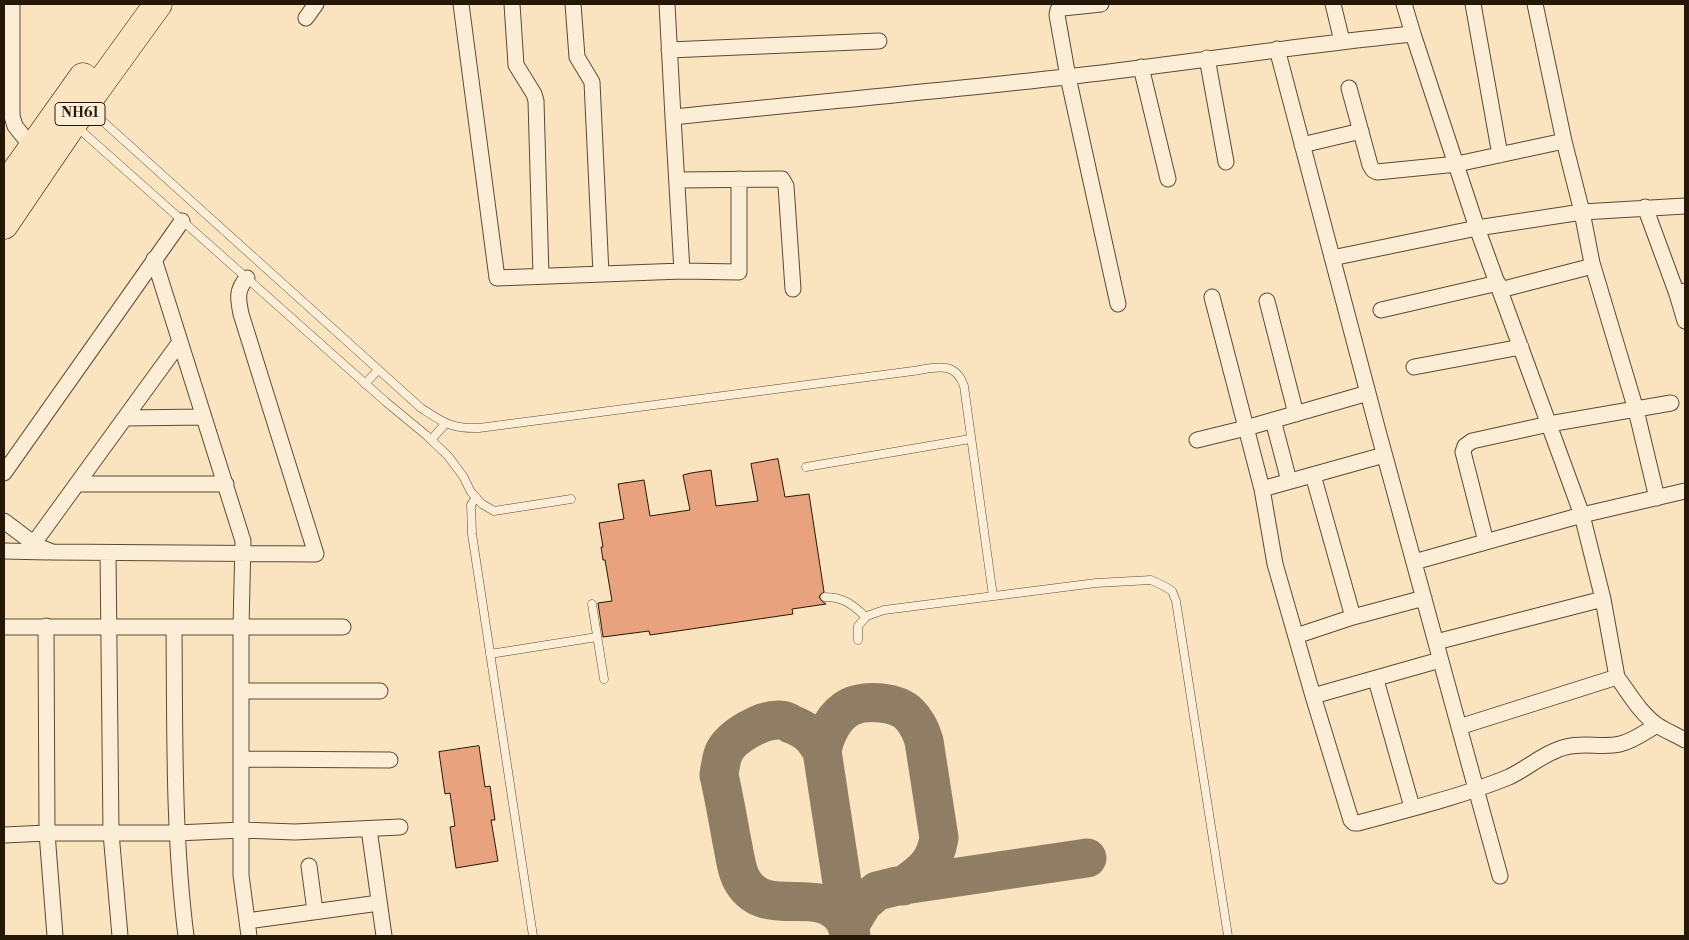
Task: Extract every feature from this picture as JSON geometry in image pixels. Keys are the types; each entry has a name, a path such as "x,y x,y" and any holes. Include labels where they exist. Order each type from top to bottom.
{"highway":[{"name":"NH61","path":"4,225 40,155 72,108 136,4"},
{"name":"NH61","path":"72,108 158,4"},
{"name":"NH61","path":"4,188 40,155"}],"street":[{"path":"12,4 8,30 8,113 15,126 40,155"},
{"path":"306,18 316,4"},
{"path":"461,4 498,278 682,271 739,272 739,179"},
{"path":"512,4 516,65 534,94 536,101 541,276"},
{"path":"573,4 577,57 592,82 601,274"},
{"path":"667,4 682,271"},
{"path":"1101,4 1062,8 1058,10 1057,15 1068,77 1118,304"},
{"path":"1333,4 1342,41"},
{"path":"1404,4 1477,228 1582,516 1603,599 1617,676 1634,701 1657,725 1685,740"},
{"path":"1473,4 1500,155"},
{"path":"1535,4 1592,263 1636,410 1657,498"},
{"path":"673,117 1068,77 1277,49 1413,34"},
{"path":"669,50 879,41"},
{"path":"1277,49 1384,455 1500,876"},
{"path":"1207,58 1226,162"},
{"path":"1141,67 1168,179"},
{"path":"1349,88 1370,166 1377,172 1457,164 1564,141"},
{"path":"1302,145 1361,131"},
{"path":"676,180 778,178 784,181 786,186 793,289"},
{"path":"1332,258 1477,228 1582,212 1685,206"},
{"path":"1645,207 1681,293 1685,321"},
{"path":"4,473 182,221"},
{"path":"154,259 243,541 241,875 249,936"},
{"path":"1381,310 1590,267 1592,263"},
{"path":"4,551 108,554 316,554 241,314 238,298 240,286 247,278"},
{"path":"1212,297 1262,489 1275,564 1313,696 1351,820 1354,823 1475,790 1511,776 1555,751 1566,747 1583,744 1619,744 1630,741 1657,725"},
{"path":"1268,301 1296,414"},
{"path":"34,543 180,342"},
{"path":"1414,367 1521,347"},
{"path":"1197,440 1368,393"},
{"path":"1486,542 1463,452 1465,446 1472,441 1549,424 1671,404"},
{"path":"125,418 204,417"},
{"path":"1273,420 1289,481"},
{"path":"1262,489 1384,455"},
{"path":"1313,475 1353,617"},
{"path":"77,484 226,484"},
{"path":"1414,562 1582,516 1685,491"},
{"path":"4,521 34,543 52,552"},
{"path":"108,554 111,833 120,936"},
{"path":"1296,636 1353,617 1424,598"},
{"path":"1436,642 1603,599"},
{"path":"46,626 47,833 55,936"},
{"path":"4,627 343,627"},
{"path":"174,627 177,833 180,892 186,936"},
{"path":"1313,696 1376,680 1440,660"},
{"path":"1459,727 1617,676"},
{"path":"1376,680 1412,807"},
{"path":"242,691 380,691"},
{"path":"242,759 390,760"},
{"path":"4,835 47,833 177,833 242,830 296,832 400,827"},
{"path":"369,829 384,936"},
{"path":"309,866 315,911"},
{"path":"247,920 379,903"}],"lane":[{"path":"72,108 182,221 448,456 482,504 494,511 571,499"},
{"path":"72,108 421,408 445,424 461,428 478,428 939,368 952,369 960,376 964,386 993,596"},
{"path":"365,384 378,370"},
{"path":"431,440 445,424"},
{"path":"806,467 970,439"},
{"path":"476,497 471,505 472,534 533,936"},
{"path":"858,640 858,626 866,617 884,610 1096,583 1141,580 1151,580 1172,592 1176,601 1228,936"},
{"path":"825,597 834,597 846,601 866,617"},
{"path":"592,604 604,679"},
{"path":"490,654 597,637"}],"building":[{"path":"778,459 785,497 809,494 824,592 819,597 826,604 792,609 793,614 650,635 649,631 603,637 598,603 612,601 605,560 603,560 599,523 624,519 618,484 644,480 650,516 690,510 683,475 711,470 716,506 758,501 751,464"},
{"path":"479,746 485,787 490,786 495,820 491,820 498,861 456,868 450,827 455,826 450,793 445,794 439,752"}],"taxiway":[{"path":"822,751 825,738 835,720 850,707 864,703 889,704 904,710 916,723 924,741 939,838 937,847 927,866 903,886"},
{"path":"850,935 843,918 833,908 820,903 765,899 753,893 741,878 736,863 719,775 722,757 728,746 740,735 756,725 773,720 786,721 809,734 822,751 851,936"},
{"path":"850,935 851,923 863,903 877,891 897,886 1087,858"}]}
